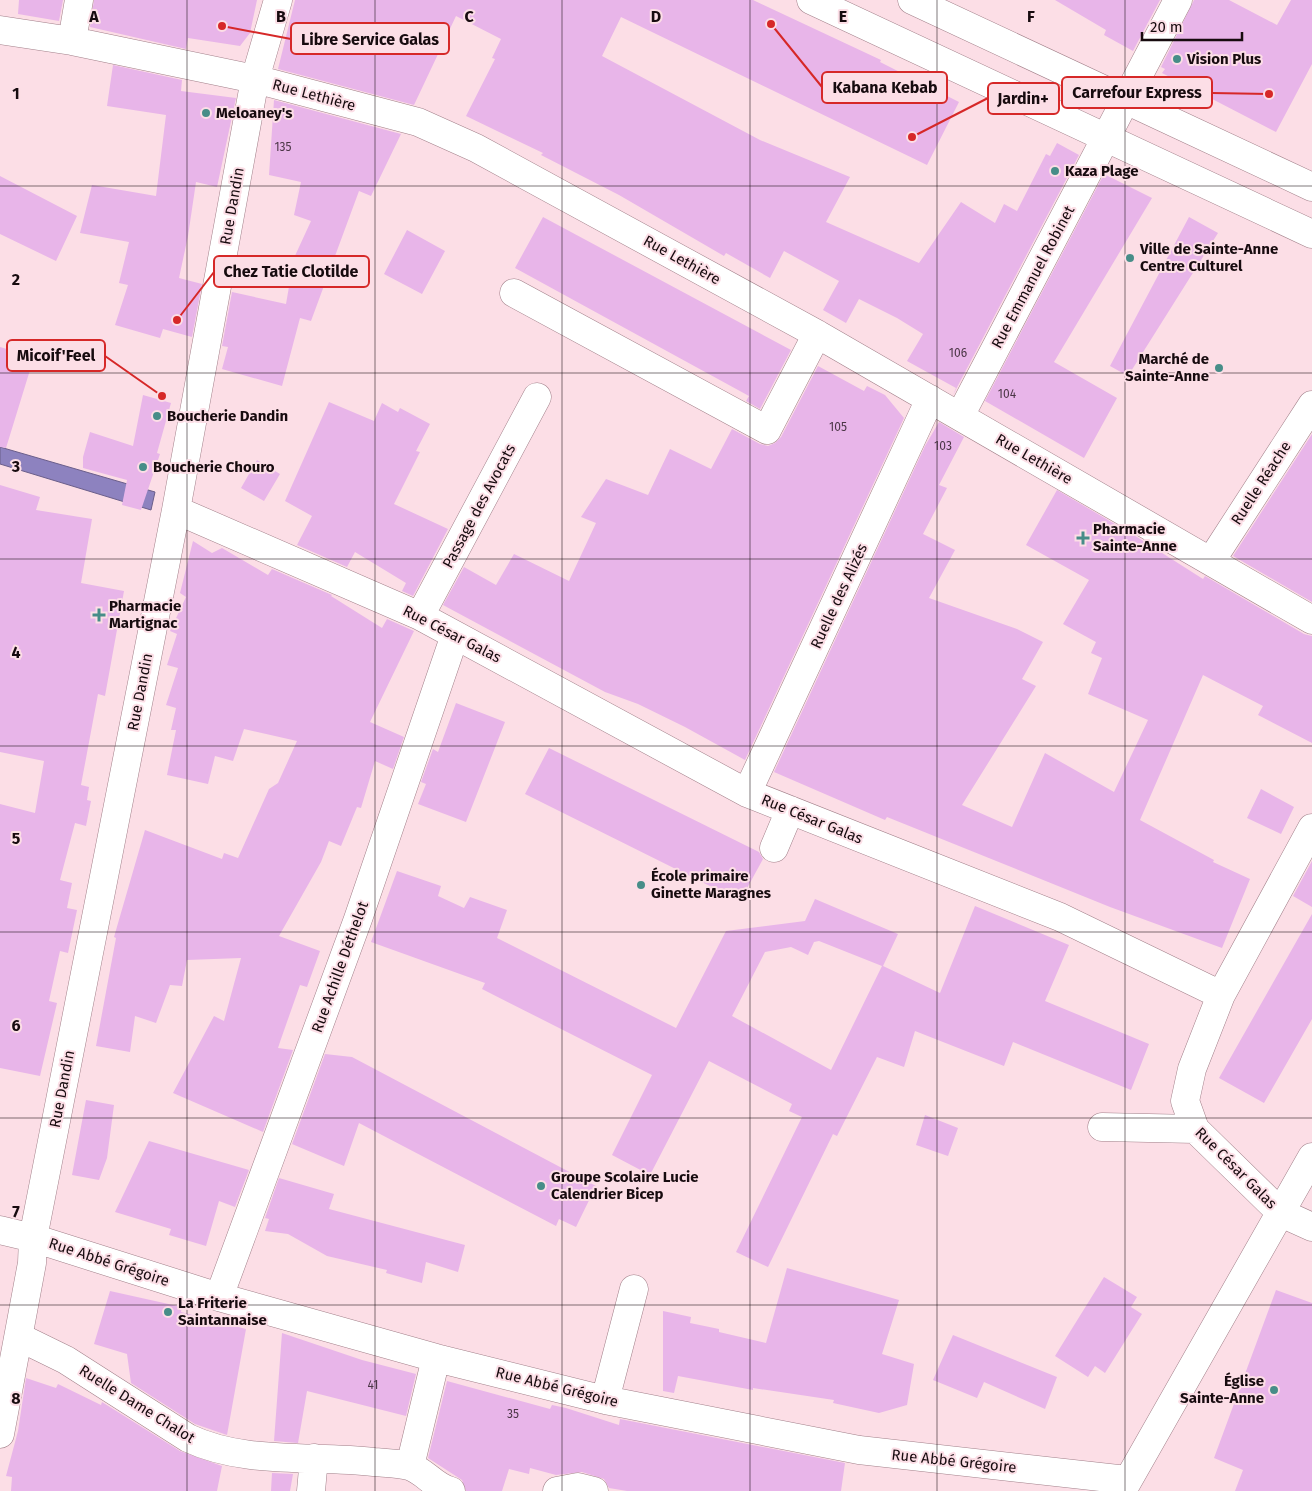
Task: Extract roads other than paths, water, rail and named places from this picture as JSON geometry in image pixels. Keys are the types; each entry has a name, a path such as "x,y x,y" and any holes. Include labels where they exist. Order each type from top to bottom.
{"street":[{"path":"72,41 79,0"},
{"name":"Rue Dandin","path":"0,1434 20,1337 32,1263 33,1238 176,510 256,79 278,0"},
{"path":"811,0 1312,234"},
{"path":"912,0 1312,187"},
{"name":"Rue Emmanuel Robinet","path":"960,416 1178,0"},
{"name":"Rue Lethière","path":"0,30 72,41 256,79 418,122 476,148 817,334 1312,620"},
{"path":"514,293 767,430 817,334"},
{"name":"Passage des Avocats","path":"420,616 537,397"},
{"name":"Ruelle des Alizés","path":"747,793 930,399"},
{"name":"Ruelle Réache","path":"1211,562 1312,405"},
{"name":"Rue César Galas","path":"176,510 420,616 747,793 1060,917 1221,995 1192,1068 1185,1101 1195,1129 1281,1213"},
{"name":"Rue Achille Déthelot","path":"219,1297 358,919 455,635"},
{"path":"774,848 790,810"},
{"path":"1221,995 1312,828"},
{"path":"1102,1127 1195,1129"},
{"path":"1124,1485 1312,1157"},
{"path":"1281,1213 1312,1227"},
{"name":"Rue Abbé Grégoire","path":"0,1230 33,1238 219,1297 436,1358 605,1400 859,1450 1124,1485"},
{"path":"605,1400 634,1289"},
{"name":"Ruelle Dame Chalot","path":"20,1337 66,1360 188,1438 207,1447 262,1456 314,1458 410,1466"},
{"path":"436,1358 410,1466 434,1484 451,1491"},
{"path":"311,1491 314,1458"},
{"path":"557,1491 578,1487 594,1491"}],"place":[{"name":"Kabana Kebab","path":"771,24"},
{"name":"Libre Service Galas","path":"222,26"},
{"name":"Vision Plus","path":"1177,59"},
{"name":"Carrefour Express","path":"1269,94"},
{"name":"Meloaney's","path":"206,113"},
{"name":"Jardin+","path":"912,137"},
{"name":"Kaza Plage","path":"1055,171"},
{"name":"Ville de Sainte-Anne Centre Culturel","path":"1130,258"},
{"name":"Chez Tatie Clotilde","path":"177,320"},
{"name":"Marché de Sainte-Anne","path":"1219,368"},
{"name":"Micoif'Feel","path":"162,396"},
{"name":"Boucherie Dandin","path":"157,416"},
{"name":"Boucherie Chouro","path":"143,467"},
{"name":"Pharmacie Sainte-Anne","path":"1083,538"},
{"name":"Pharmacie Martignac","path":"99,615"},
{"name":"École primaire Ginette Maragnes","path":"641,885"},
{"name":"Groupe Scolaire Lucie Calendrier Bicep","path":"541,1186"},
{"name":"La Friterie Saintannaise","path":"168,1312"},
{"name":"Église Sainte-Anne","path":"1274,1390"}]}
